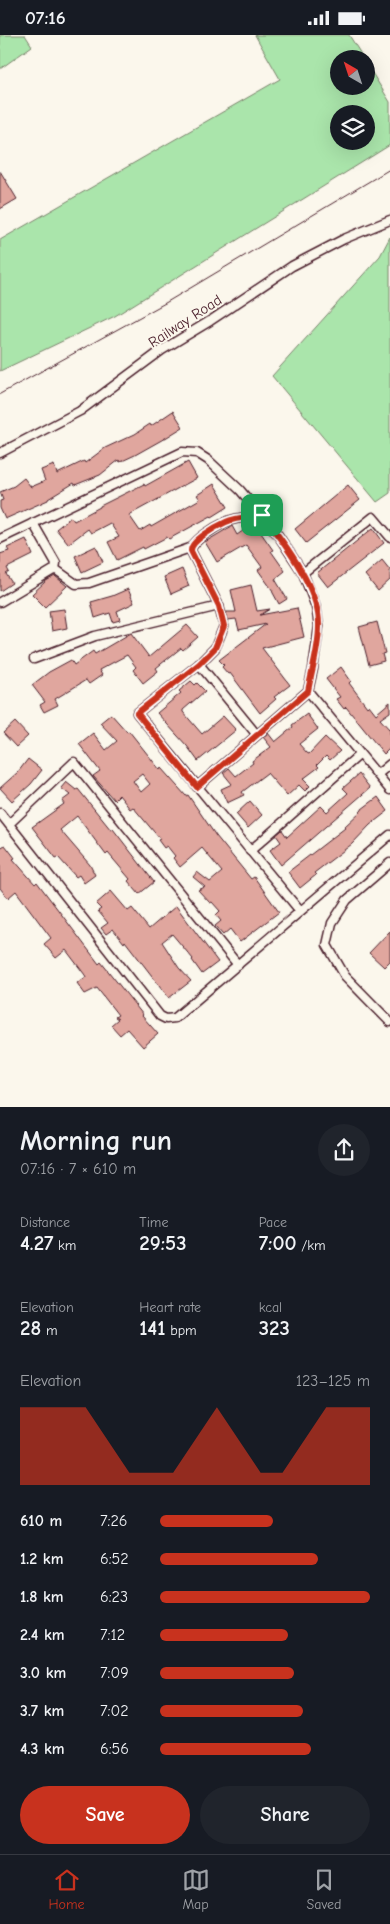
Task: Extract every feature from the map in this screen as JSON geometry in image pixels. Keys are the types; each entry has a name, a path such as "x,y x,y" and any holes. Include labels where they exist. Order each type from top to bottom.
{"street":[{"name":"Railway Road","path":"0,453 80,411 162,350 210,321 292,266 344,239 390,220"},
{"path":"0,539 182,451 191,451 208,460 240,490 278,535 303,573 316,607 319,626 308,691 197,787"},
{"path":"55,569 76,584 89,583 190,548 203,535 227,521 262,515"},
{"path":"303,573 373,517 390,537"},
{"path":"0,602 55,569 56,563 33,523"},
{"path":"190,548 219,606 224,626 215,648 199,664 137,713 300,911"},
{"path":"34,659 96,635 219,606"},
{"path":"199,664 257,735"},
{"path":"308,691 359,755 390,790"},
{"path":"250,851 359,755"},
{"path":"9,824 74,762 238,965"},
{"path":"378,775 390,764"},
{"path":"0,813 160,1016 166,1019 174,1018 390,835"},
{"path":"390,863 347,901 332,923 327,945 344,976 390,1022"}],"green space":[{"path":"0,35 25,35 32,46 0,69"},
{"path":"255,35 349,35 358,50 330,50 330,95 375,95 375,78 390,102 390,145 115,316 0,371 0,240 280,79"},
{"path":"390,237 390,493 377,502 272,376 380,256"}],"building":[{"path":"0,171 17,199 0,209"},
{"path":"173,411 183,427 135,455 120,462 119,460 100,475 75,485 74,483 48,500 5,519 0,508 0,501 3,500 0,492 14,486 24,478 31,487 45,481 41,470 54,465 57,474 84,461 85,463 105,448 135,434 150,424 151,426"},
{"path":"188,462 197,478 129,515 140,531 150,525 151,527 200,499 197,495 214,484 228,507 169,539 167,537 117,560 108,542 119,537 110,523 91,533 88,529 68,544 56,529 71,517 74,521 144,484 145,486"},
{"path":"348,485 360,500 306,543 295,529"},
{"path":"254,523 285,571 275,579 287,599 279,604 273,591 258,570 262,567 246,545 217,562 205,542 232,526 237,535"},
{"path":"373,528 384,543 328,587 317,573"},
{"path":"26,539 33,555 7,568 9,572 6,574 12,583 0,591 0,554 9,551 7,548"},
{"path":"96,546 103,562 82,572 75,556"},
{"path":"382,560 390,570 390,580 378,591 365,575"},
{"path":"182,569 189,586 171,594 164,577"},
{"path":"55,576 67,586 45,607 32,594 46,581"},
{"path":"251,585 257,611 270,609 260,615 297,608 304,637 262,648 290,685 274,697 276,699 260,713 230,673 228,674 222,667 224,665 219,660 266,624 239,630 236,619 228,620 226,612 236,612 231,590"},
{"path":"128,589 134,603 117,611 120,620 113,622 110,613 95,618 91,602"},
{"path":"64,609 67,628 52,631 49,611"},
{"path":"377,622 385,653 382,654 384,661 369,665 359,627"},
{"path":"187,625 198,637 183,650 181,648 156,668 158,671 143,683 133,670 136,667 127,655 99,670 102,675 89,684 86,680 55,699 58,705 44,712 40,705 45,702 32,685 49,672 71,660 74,665 93,651 95,654 131,633 149,657"},
{"path":"341,667 351,681 349,683 367,707 369,705 376,714 390,702 390,712 380,719 390,730 390,748 384,754 346,707 344,709 336,699 340,697 326,679"},
{"path":"191,681 195,685 197,683 205,691 183,712 202,734 223,716 236,730 198,761 157,713 181,693 179,691"},
{"path":"111,714 127,732 129,731 160,770 161,768 186,796 188,795 216,836 251,879 254,877 279,912 240,942 230,929 223,935 215,926 221,921 216,915 220,911 198,890 205,887 193,877 197,872 210,882 222,872 202,848 180,867 173,858 175,856 167,846 164,848 158,840 160,839 133,807 130,809 119,795 114,800 93,776 100,771 79,744 93,733 106,750 117,741 100,723","holes":["142,774 150,784 141,792 133,781"]},
{"path":"307,714 318,729 299,744 307,753 309,754 325,737 340,751 330,760 326,756 317,765 319,767 303,779 310,786 305,791 299,785 287,796 267,773 242,792 244,795 227,803 221,789 232,784 223,773 229,768 236,776 271,747 263,737 268,733 275,742 293,727 292,725"},
{"path":"15,722 28,736 16,747 3,733"},
{"path":"28,759 42,770 31,784 12,801 0,788 18,772"},
{"path":"359,774 370,788 281,865 270,850 281,842 276,835 282,830 287,837 321,806 327,812 348,793 343,788"},
{"path":"66,782 76,790 78,789 111,830 113,829 154,882 139,894 128,881 130,879 108,853 106,855 77,816 60,830 90,865 95,875 84,883 79,875 76,877 58,857 56,858 32,827 64,804 62,801 70,795 61,788"},
{"path":"378,797 388,811 370,825 352,844 314,873 316,875 300,888 288,872 345,828 362,809"},
{"path":"250,801 262,815 248,828 236,814"},
{"path":"5,845 15,858 13,859 35,884 37,882 99,964 101,962 158,1034 143,1047 127,1029 120,1035 111,1025 118,1019 115,1017 118,1015 97,988 85,994 77,983 86,977 66,950 56,958 44,944 51,938 16,891 8,898 0,888 0,848"},
{"path":"111,891 128,911 132,908 149,929 176,906 218,962 202,974 193,959 172,934 162,942 179,968 191,981 169,998 125,941 124,943 113,929 106,934 101,928 108,923 98,911 101,909 96,904"},
{"path":"390,931 390,961 384,967 369,953"}],"tram line":[{"path":"0,394 167,302 390,169"}],"route":[{"path":"262,515 278,535 303,573 316,607 319,626 308,691 197,787 137,713 199,664 215,648 224,626 219,606 190,548 203,535 227,521 262,515"}]}
